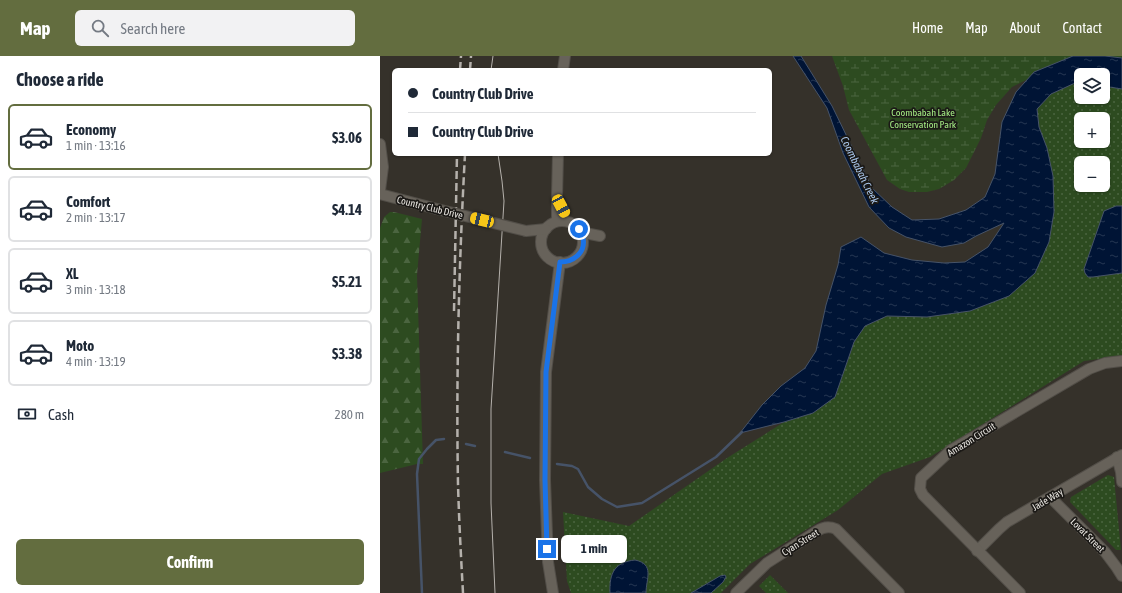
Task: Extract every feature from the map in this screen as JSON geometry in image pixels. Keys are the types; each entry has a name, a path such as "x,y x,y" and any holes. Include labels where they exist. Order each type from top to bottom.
{"street":[{"path":"563,68 565,56"},
{"path":"380,144 383,167 380,190"},
{"path":"557,221 558,156"},
{"name":"Country Club Drive","path":"380,194 526,231 541,239"},
{"path":"557,197 570,222 579,229 583,237 583,242 581,251 576,258 570,261 560,262 551,259 544,252 541,245 543,232 549,225 557,221 570,222"},
{"name":"Country Club Drive","path":"526,231 546,229"},
{"path":"580,232 600,236 583,242"},
{"path":"553,593 548,562 545,480 546,372 560,262"},
{"name":"Amazon Circuit","path":"1020,593 923,496 920,489 921,478 951,450 1088,369 1106,363 1122,361"},
{"path":"1120,456 1122,482"},
{"name":"Jade Way","path":"977,551 1003,525 1120,456"},
{"name":"Lovat Street","path":"1050,497 1105,552 1118,568 1122,576"},
{"name":"Cyan Street","path":"736,593 767,563 817,531 825,527 829,527 839,532 899,593"}],"green space":[{"name":"Coombabah Lake Conservation Park","path":"832,56 1122,56 1122,64 1096,68 1074,68 1074,71 1030,78 1012,87 996,105 987,120 981,138 966,168 954,180 939,189 927,192 909,192 900,189 887,180 849,110 843,86"},
{"path":"1074,83 1074,104 1110,104 1110,87 1122,89 1122,356 1084,361 930,457 882,474 838,510 750,564 721,593 571,593 567,581 563,512 629,526 727,458 784,422 813,413 846,366 854,342 865,326 887,316 927,317 970,311 1047,148 1039,127 1037,109 1051,94"},
{"path":"390,212 422,219 417,275 423,464 417,464 380,473 380,228 384,217"},
{"path":"1108,475 1114,477 1121,550 1116,550 1070,502 1071,497"},
{"path":"770,575 788,593 766,593 759,586"}],"water":[{"name":"Coombabah Creek","path":"793,56 801,56 832,106 872,188 892,207 912,220 939,219 966,210 985,197 995,174 1002,122 1016,92 1034,72 1073,56 1105,56 1122,58 1122,89 1110,87 1110,68 1074,68 1074,83 1051,94 1037,109 1039,127 1047,148 1053,176 1054,212 1049,242 1035,273 1009,296 970,311 927,317 887,316 865,326 854,342 835,397 813,413 740,433 762,405 781,386 805,368 816,351 826,305 838,265 841,247 861,237 884,253 912,260 944,263 965,262 988,247 1004,223 964,243 942,247 906,237 889,228 869,207 843,153 827,108"},
{"path":"1116,206 1122,206 1122,273 1088,277 1084,269 1104,211"},
{"path":"635,560 645,565 647,569 648,577 646,593 610,593 612,574 618,566 628,561"},
{"path":"725,575 726,577 723,582 711,593 691,593 720,576"}],"waterway":[{"path":"557,464 572,466 578,469 588,487 602,499 617,507 642,503 716,457 742,432"},
{"path":"422,593 417,474 419,459 436,440 444,439"},
{"path":"466,444 475,446"},
{"path":"505,452 530,458"}],"tram line":[{"path":"491,68 493,56"},
{"path":"495,593 491,503 491,409 504,201 498,156"}],"railway":[{"path":"460,68 461,56"},
{"path":"470,68 471,56"},
{"path":"454,311 457,156"},
{"path":"463,593 459,525 457,402 461,236 465,156"}],"route":[{"path":"547,549 545,480 546,372 560,262 570,261 576,258 581,251 583,237 579,229"}]}
